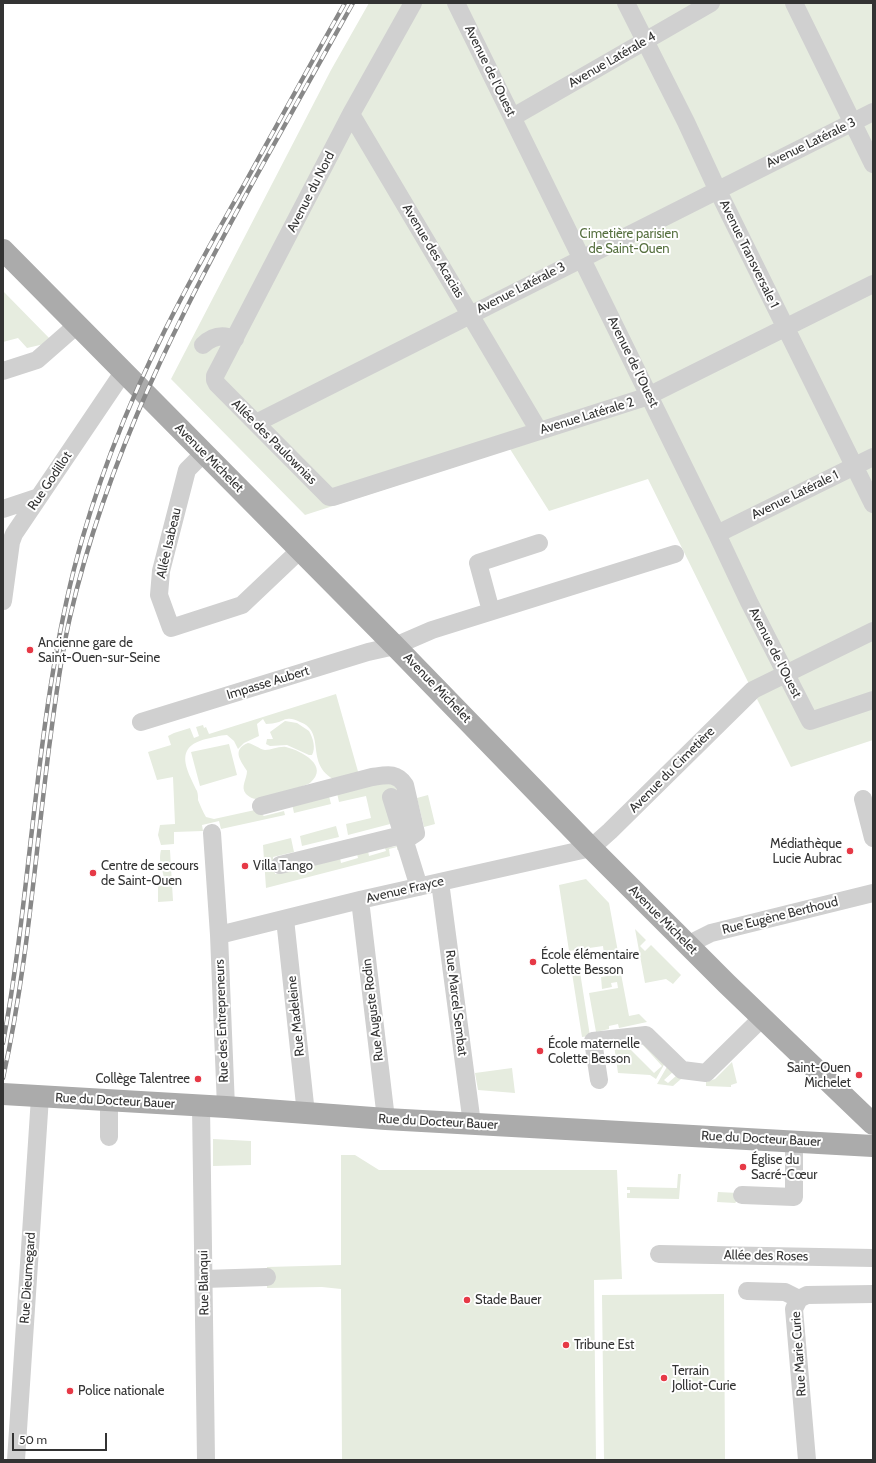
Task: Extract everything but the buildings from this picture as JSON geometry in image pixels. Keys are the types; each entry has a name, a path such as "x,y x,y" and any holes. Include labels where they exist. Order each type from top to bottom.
{"main road":[{"name":"Avenue Michelet","path":"3,250 395,646 591,848 762,1018 873,1123"},
{"name":"Rue du Docteur Bauer","path":"3,1094 226,1107 386,1119 873,1146"}],"street":[{"name":"Avenue du Nord","path":"217,384 215,380 217,372 351,114 413,3"},
{"name":"Avenue de l'Ouest","path":"456,3 749,602 810,722 873,700"},
{"name":"Avenue Transversale 1","path":"626,3 873,504"},
{"name":"Avenue Latérale 4","path":"513,118 710,3"},
{"path":"794,3 873,164"},
{"name":"Avenue Latérale 3","path":"256,423 717,189 873,112"},
{"name":"Avenue des Acacias","path":"351,114 539,431"},
{"name":"Avenue Latérale 2","path":"333,497 649,396 873,284"},
{"path":"3,371 37,360 60,342 77,324"},
{"path":"203,346 209,340 219,336 235,339"},
{"name":"Rue Godillot","path":"3,601 11,542 9,529 39,497 124,371"},
{"name":"Allée des Paulownias","path":"217,384 329,497 333,497"},
{"name":"Allée Isabeau","path":"204,453 187,470 161,571 159,595 171,628 242,605 300,550"},
{"name":"Avenue Latérale 1","path":"717,534 873,456"},
{"path":"3,509 39,497"},
{"path":"491,611 478,564 539,543"},
{"name":"Impasse Aubert","path":"141,722 368,652 395,646 432,630 675,554"},
{"name":"Avenue du Cimetière","path":"591,848 753,690 873,631"},
{"path":"261,806 372,777 390,774 402,780 406,785 416,833 403,838 280,865"},
{"path":"391,797 419,887"},
{"path":"863,799 873,838"},
{"name":"Rue des Entrepreneurs","path":"212,833 219,935 226,1107"},
{"name":"Avenue Frayce","path":"219,935 360,900 591,848"},
{"name":"Rue Marcel Sembat","path":"440,882 472,1124"},
{"name":"Rue Eugène Berthoud","path":"690,947 697,940 711,933 870,897"},
{"name":"Rue Auguste Rodin","path":"360,900 386,1119"},
{"name":"Rue Madeleine","path":"285,919 306,1114"},
{"path":"599,1080 593,1041 646,1035 682,1070 706,1073 762,1018"},
{"name":"Rue Dieumegard","path":"16,1460 40,1096"},
{"path":"109,1100 109,1137"},
{"name":"Rue Blanqui","path":"201,1106 206,1460"},
{"path":"742,1195 794,1196 794,1141"},
{"name":"Allée des Roses","path":"659,1254 873,1258"},
{"path":"204,1279 267,1277"},
{"path":"747,1291 786,1292 799,1299"},
{"name":"Rue Marie Curie","path":"807,1460 794,1309 799,1299 807,1295 873,1294"}],"green space":[{"name":"Cimetière parisien de Saint-Ouen","path":"369,3 873,3 873,740 791,767 757,699 762,689 751,688 648,479 549,511 510,449 305,515 171,379 331,70"},
{"path":"3,291 53,342 27,348 18,338 3,342"},
{"path":"336,694 359,775 335,780 326,773 320,766 312,733 308,727 294,719 286,719 279,722 266,724 263,719 257,724 259,736 244,743 238,749 234,741 227,735 206,739 189,748 186,753 185,760 198,794 198,800 206,817 214,819 255,810 264,816 284,811 285,815 221,829 219,821 202,825 203,831 174,832 174,844 161,845 158,835 160,825 175,824 173,777 157,780 148,752 171,745 168,736 190,728 194,738 199,736 196,727 203,725 204,728 206,727 209,734"},
{"path":"285,721 297,723 309,731 314,743 312,755 287,745 270,746 266,744 267,739 273,739 270,732"},
{"path":"248,743 265,750 286,747 299,752 312,760 317,771 315,777 307,785 275,795 256,799 251,798 244,791 247,771 239,756 240,749"},
{"path":"229,744 237,775 200,786 191,752"},
{"path":"389,782 399,790 394,823 348,835 346,824 371,818 366,796 339,802 337,793"},
{"path":"428,795 435,824 424,827 417,798"},
{"path":"329,796 331,804 294,813 292,804"},
{"path":"336,826 339,837 302,846 300,836"},
{"path":"291,838 294,852 273,857 275,874 340,858 341,863 358,858 357,854 368,851 369,856 386,851 385,848 397,846 403,848 397,850 397,847 389,849 390,856 266,888 263,845"},
{"path":"161,850 170,850 173,901 158,902 158,886 163,885 164,881 160,860"},
{"path":"586,879 609,903 618,952 604,954 603,946 569,951 559,885"},
{"path":"635,929 646,940 640,946 645,951 651,945 681,975 673,984 666,979 645,983"},
{"path":"580,972 590,1036 582,1037 572,973"},
{"path":"621,974 629,1016 639,1014 647,1022 619,1028 618,1024 609,1026 609,1029 596,1032 589,993 618,988 617,982 611,983 612,987 602,989 601,977"},
{"path":"643,1042 665,1063 656,1079 650,1075 618,1073 614,1045 628,1043 629,1048 654,1073 662,1066 642,1044"},
{"path":"732,1062 737,1083 731,1085 731,1087 706,1086 706,1082 715,1079"},
{"path":"668,1065 674,1071 664,1080 668,1083 677,1075 681,1079 673,1086 657,1084"},
{"path":"512,1068 515,1093 478,1090 475,1073"},
{"path":"213,1139 251,1141 251,1165 213,1166"},
{"name":"Stade Bauer","path":"341,1155 355,1155 379,1170 617,1170 622,1279 594,1280 596,1460 342,1460 341,1289 322,1287 267,1288 267,1267 341,1265"},
{"path":"678,1174 681,1174 679,1199 627,1198 627,1193 630,1193 630,1190 627,1190 627,1187 677,1188"},
{"path":"718,1192 738,1193 738,1200 735,1203 717,1202"},
{"name":"Terrain Jolliot-Curie","path":"724,1294 725,1460 604,1460 602,1295"}],"railway":[{"path":"3,1043 21,925 42,746 61,628 82,538 102,477 125,417 165,330 204,256 345,3"},
{"path":"3,1078 18,996 30,914 49,748 63,649 86,557 105,498 126,440 150,384 204,273 353,3"}],"place":[{"name":"Ancienne gare de Saint-Ouen-sur-Seine","path":"30,650"},
{"name":"Médiathèque Lucie Aubrac","path":"850,851"},
{"name":"Villa Tango","path":"245,866"},
{"name":"Centre de secours de Saint-Ouen","path":"93,873"},
{"name":"École élémentaire Colette Besson","path":"533,962"},
{"name":"École maternelle Colette Besson","path":"540,1051"},
{"name":"Saint-Ouen Michelet","path":"859,1075"},
{"name":"Collège Talentree","path":"198,1079"},
{"name":"Église du Sacré-Cœur","path":"743,1167"},
{"name":"Stade Bauer","path":"467,1300"},
{"name":"Tribune Est","path":"566,1345"},
{"name":"Terrain Jolliot-Curie","path":"664,1378"},
{"name":"Police nationale","path":"70,1391"}]}
